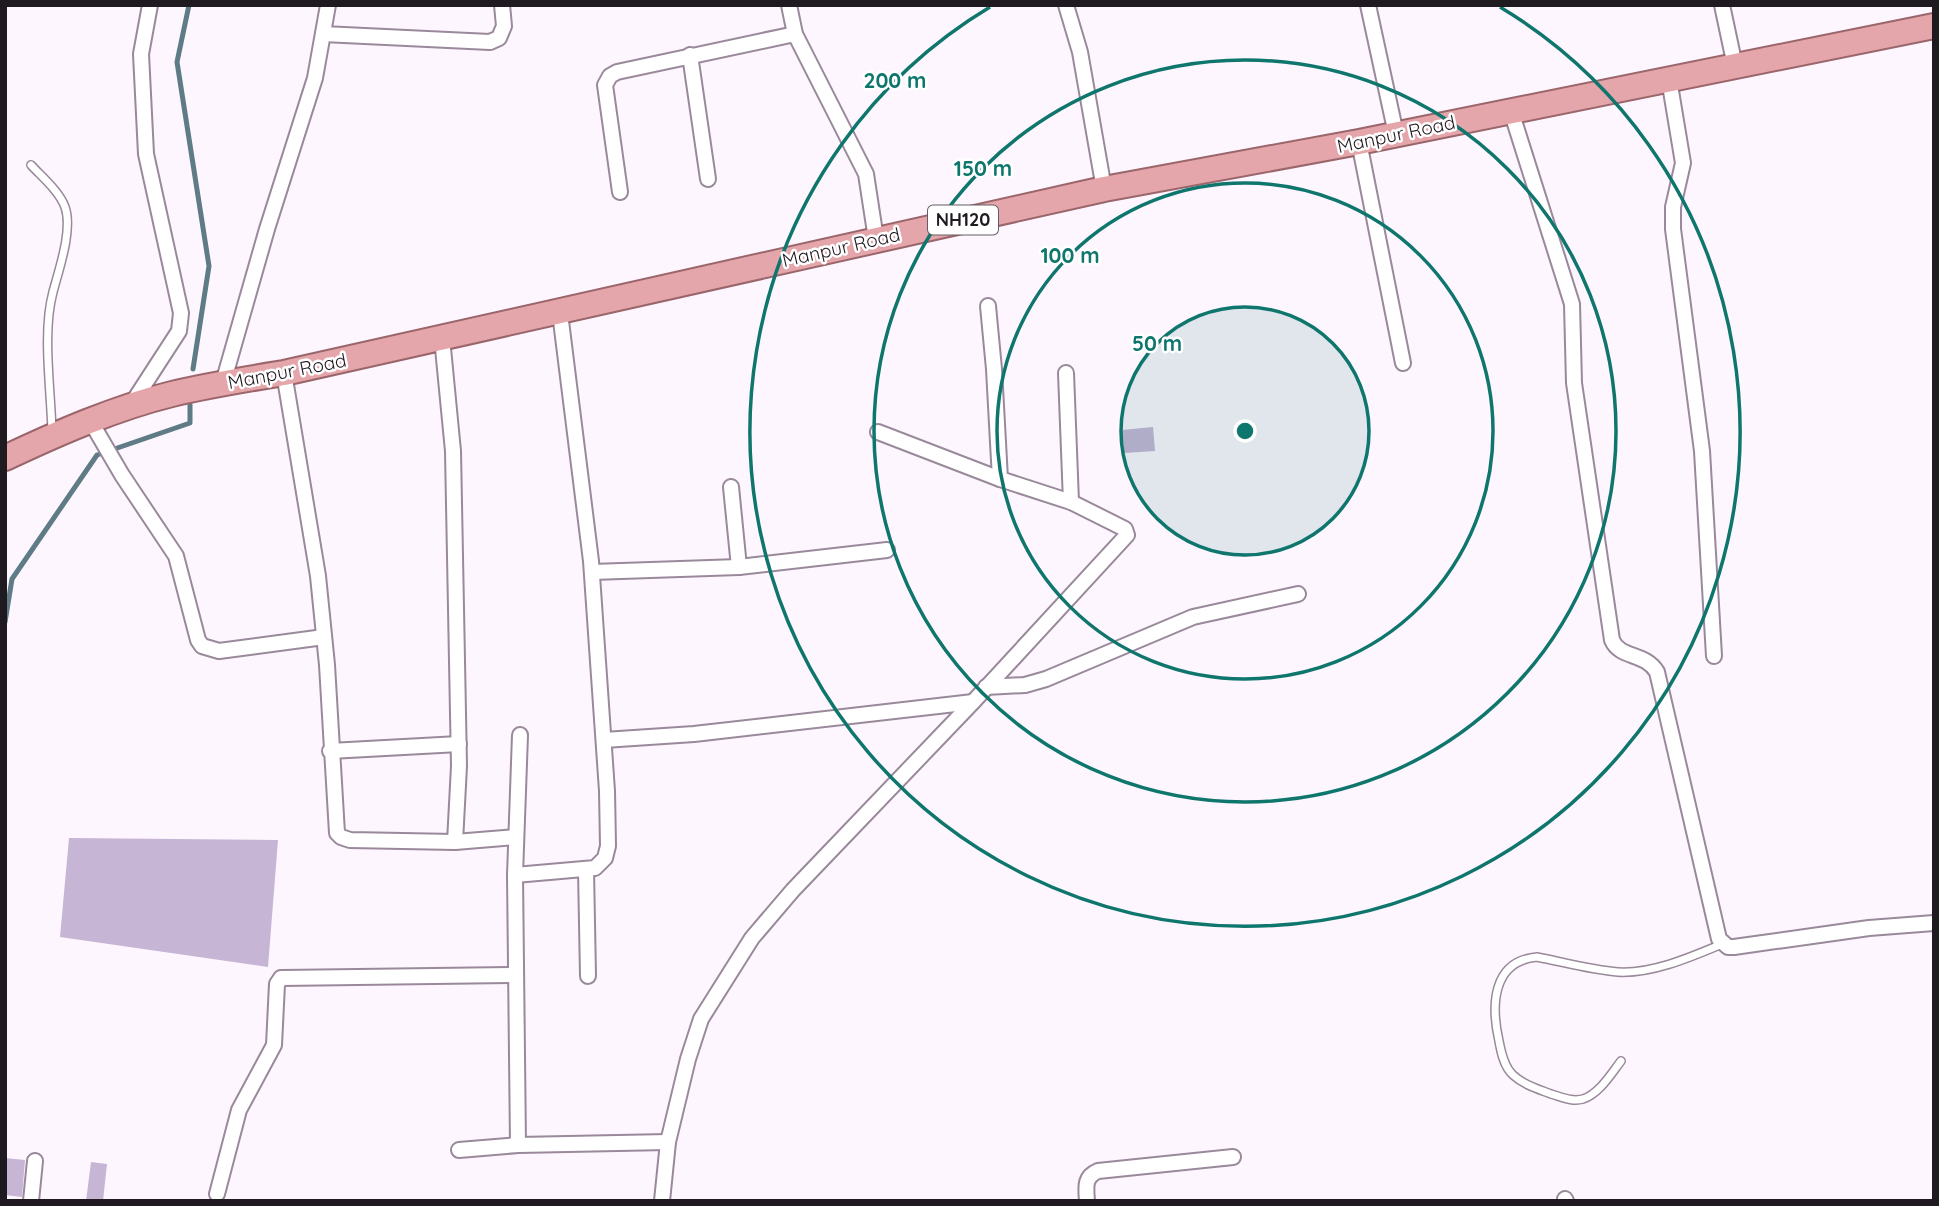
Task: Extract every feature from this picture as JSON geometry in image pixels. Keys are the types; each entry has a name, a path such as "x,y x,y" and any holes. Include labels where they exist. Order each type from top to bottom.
{"highway":[{"name":"Manpur Road","path":"5,458 52,437 95,429 130,407 172,394 284,373 561,313 1104,189 1359,142 1934,26"}],"street":[{"path":"130,407 179,331 181,313 146,155 141,54 150,5"},
{"path":"223,383 267,229 315,78 328,5"},
{"path":"323,34 490,42 499,38 502,32 502,5"},
{"path":"789,5 796,34 866,174 876,239"},
{"path":"1066,5 1080,52 1104,189"},
{"path":"1368,5 1396,134"},
{"path":"1722,5 1735,66"},
{"path":"620,192 606,81 617,72 796,34"},
{"path":"690,55 708,178"},
{"path":"1669,79 1683,163 1673,207 1673,229 1702,451 1714,656"},
{"path":"1511,111 1572,304 1574,383 1612,640 1615,646 1624,652 1644,658 1657,672 1722,944 1734,947 1869,928 1934,923"},
{"path":"1359,142 1403,363"},
{"path":"988,306 995,369 1000,479"},
{"path":"515,875 595,868 605,858 608,846 604,740 592,572 561,313"},
{"path":"442,338 453,451 458,744 456,842"},
{"path":"284,373 318,576 335,826 341,837 350,840 456,842 516,837"},
{"path":"1066,373 1070,502"},
{"path":"95,429 176,556 198,640 202,646 219,651 324,637"},
{"path":"662,1201 667,1142 701,1018 752,938 793,890 1126,538 1125,528 1070,502 1000,479 878,432"},
{"path":"731,487 739,567"},
{"path":"592,572 739,567 887,551"},
{"path":"986,687 1025,685 1046,680 1194,617 1298,594"},
{"path":"604,740 694,734 973,702"},
{"path":"518,1146 515,875 520,735"},
{"path":"330,751 458,744"},
{"path":"586,870 588,976"},
{"path":"217,1194 239,1110 274,1045 277,984 281,978 516,975"},
{"path":"459,1150 667,1142"},
{"path":"1087,1201 1087,1181 1090,1174 1098,1171 1233,1157"},
{"path":"31,1201 35,1161"}],"lane":[{"path":"31,165 57,194 65,206 67,216 62,260 48,320 52,437"},
{"path":"1621,1061 1592,1094 1583,1099 1571,1100 1532,1087 1511,1074 1502,1055 1493,1007 1494,995 1508,970 1525,958 1537,957 1617,972 1631,971 1694,956 1722,944"}],"building":[{"path":"1153,427 1155,451 1124,453 1122,430"},
{"path":"69,838 278,840 268,967 60,937"},
{"path":"5,1158 25,1160 22,1197 5,1195"},
{"path":"91,1162 107,1164 103,1201 86,1201"}],"waterway":[{"path":"189,5 177,62 209,266 193,369"},
{"path":"5,622 12,579 97,455 190,423 190,405"}]}
